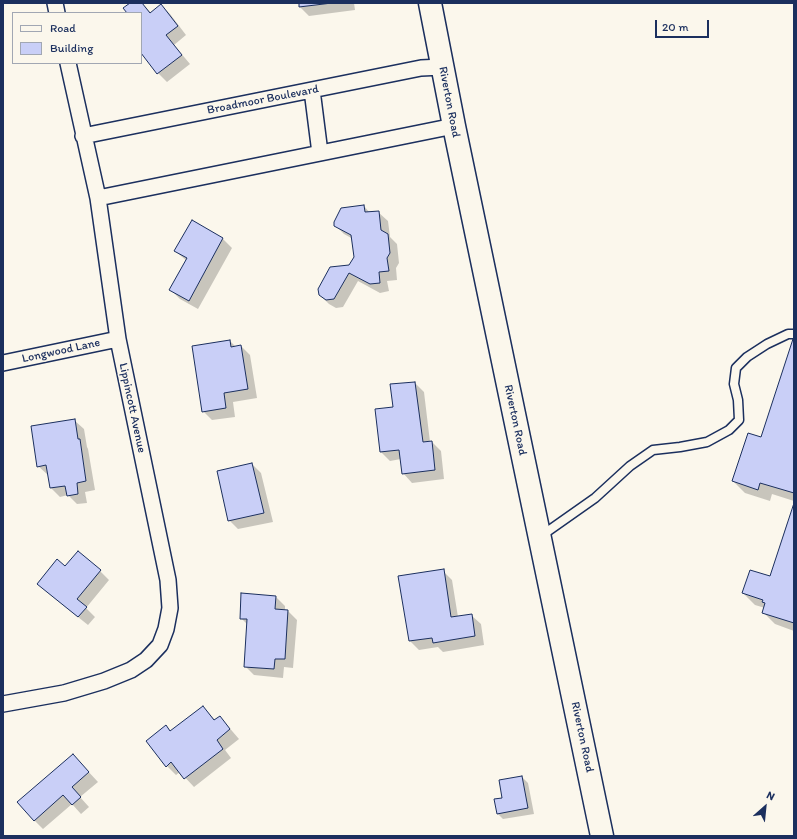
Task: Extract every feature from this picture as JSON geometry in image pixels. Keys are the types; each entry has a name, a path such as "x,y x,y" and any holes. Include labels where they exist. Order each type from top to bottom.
{"main road":[{"name":"Riverton Road","path":"430,3 454,126 602,836"}],"street":[{"name":"Lippincott Avenue","path":"3,704 64,693 104,681 131,670 146,660 160,645 166,629 170,608 168,580 118,340 98,198 68,64"},
{"name":"Broadmoor Boulevard","path":"83,136 421,68 442,67"},
{"path":"312,90 320,153"},
{"path":"98,198 454,126"},
{"name":"Longwood Lane","path":"3,363 118,340"}],"lane":[{"path":"540,536 595,498 630,466 653,450 680,448 707,442 729,430 738,420 738,400 734,384 736,368 747,357 766,344 788,334 794,334"}],"building":[{"path":"130,3 142,3 150,13 161,4 178,26 166,35 182,55 157,74 142,54 142,12 126,12 123,8"},
{"path":"299,3 332,3 299,7"},
{"path":"364,205 365,212 379,211 381,230 388,234 390,253 387,258 389,271 379,272 380,283 370,284 349,273 334,299 326,300 319,295 318,289 330,267 349,265 354,257 351,235 334,226 334,222 341,208"},
{"path":"192,220 223,238 189,301 169,290 187,258 174,251"},
{"path":"793,339 794,493 760,483 758,490 732,481 748,433 761,437"},
{"path":"230,340 231,347 241,345 248,389 224,393 226,408 202,412 192,346"},
{"path":"415,382 423,442 432,441 435,470 402,474 399,450 380,452 375,409 393,407 390,384"},
{"path":"75,419 78,439 80,439 86,481 77,483 78,494 67,496 65,486 50,488 46,465 37,467 31,426"},
{"path":"252,463 264,513 228,521 217,471"},
{"path":"794,503 794,623 762,613 765,603 762,602 763,600 742,593 750,570 770,576"},
{"path":"78,551 101,570 77,599 87,607 78,617 37,584 57,559 65,566"},
{"path":"444,569 451,617 472,614 475,636 433,643 432,638 409,641 398,576"},
{"path":"241,593 276,596 275,609 288,610 285,659 275,659 274,669 244,667 247,619 240,619"},
{"path":"203,706 214,720 220,716 230,729 217,740 223,749 184,779 171,762 166,767 146,741 166,725 170,731"},
{"path":"73,754 89,772 72,787 81,797 72,805 63,795 34,821 17,802"},
{"path":"522,776 528,808 497,814 494,799 502,798 499,780"}]}
